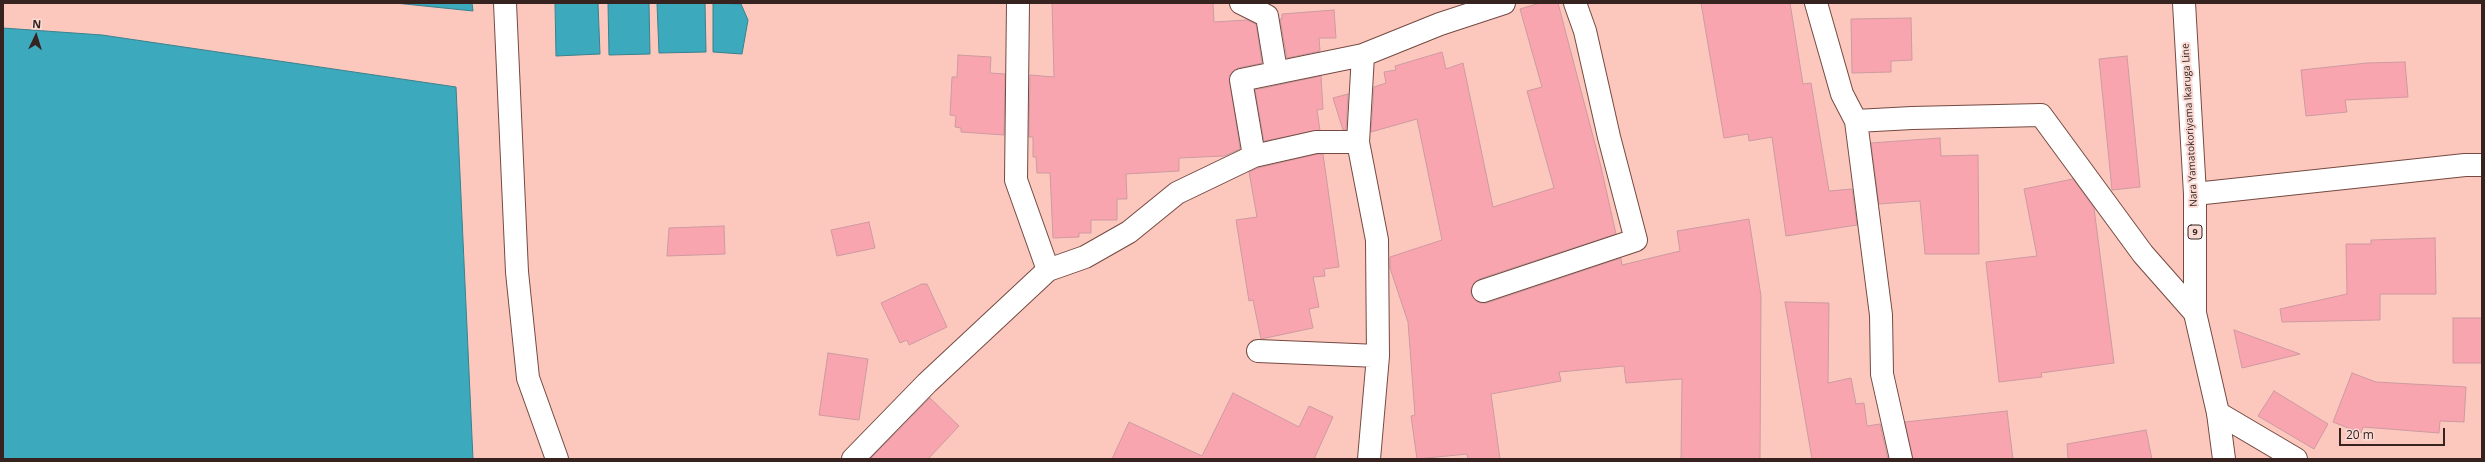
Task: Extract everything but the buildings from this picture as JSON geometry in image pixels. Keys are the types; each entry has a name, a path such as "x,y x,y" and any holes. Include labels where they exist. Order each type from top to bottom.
{"street":[{"path":"505,3 516,272 528,378 557,459"},
{"path":"1018,3 1016,180 1048,270"},
{"path":"1241,3 1267,16 1276,71"},
{"path":"1254,156 1241,80 1276,71 1363,55 1440,24 1504,3"},
{"path":"1483,291 1636,240 1609,137 1585,31 1575,3"},
{"path":"1816,3 1842,94 1856,121 1881,315 1882,374 1901,459"},
{"name":"Nara Yamatokoriyama Ikaruga Line","path":"2184,3 2195,194 2195,313 2218,412 2224,459"},
{"path":"1363,55 1358,142 1377,240 1378,356 1370,459"},
{"path":"1856,121 1920,117 2041,115 2143,254 2195,313"},
{"path":"853,459 927,383 1048,270 1085,257 1129,232 1177,193 1254,156 1316,142 1358,142"},
{"path":"2195,194 2465,165 2482,165"},
{"path":"1258,351 1378,356"},
{"path":"2218,412 2296,459"}],"water":[{"path":"395,3 472,3 473,11"},
{"path":"555,3 598,3 600,54 556,56"},
{"path":"608,3 649,3 650,54 609,55"},
{"path":"657,3 705,3 706,52 659,53"},
{"path":"713,3 741,4 748,20 742,54 713,52"},
{"path":"3,28 102,35 456,87 473,459 3,459"}]}
